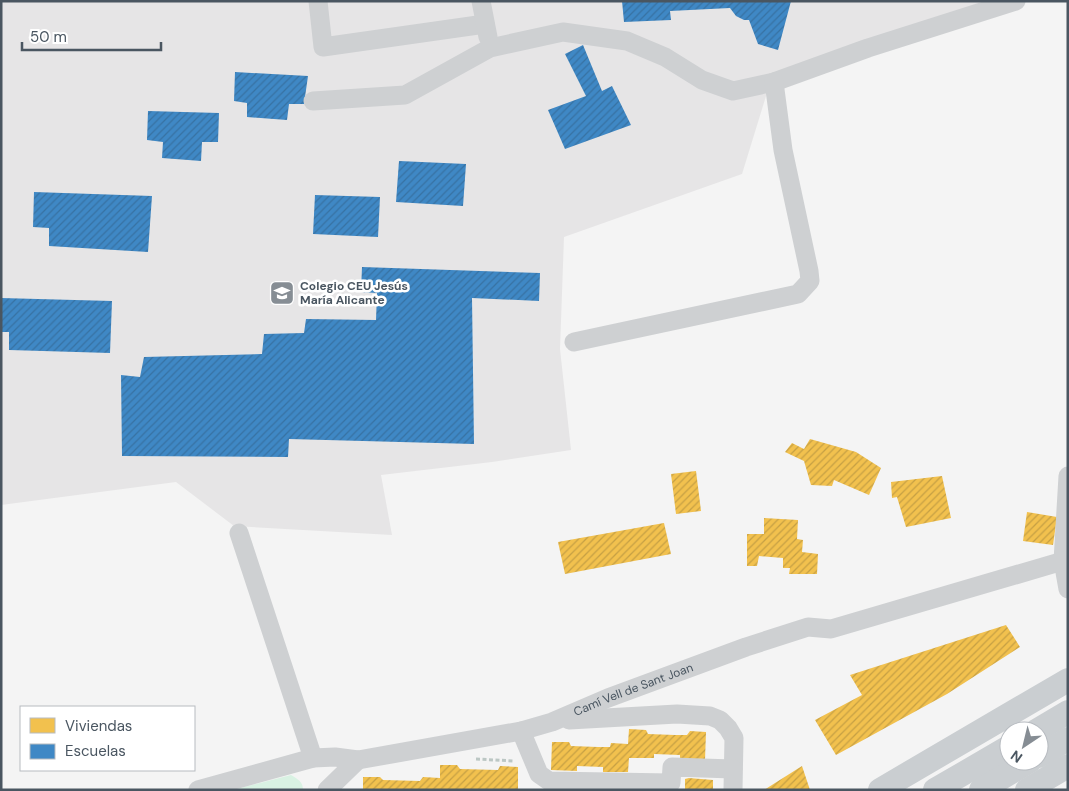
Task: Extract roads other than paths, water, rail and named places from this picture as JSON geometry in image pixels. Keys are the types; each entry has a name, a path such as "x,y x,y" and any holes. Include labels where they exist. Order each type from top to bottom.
{"main road":[{"path":"881,789 1068,680"},
{"path":"1049,723 1068,712"},
{"path":"1049,750 1068,739"},
{"path":"935,790 999,752"},
{"path":"1027,790 1068,766"},
{"path":"981,790 1013,771"}],"street":[{"path":"318,1 323,47 485,24"},
{"path":"481,1 490,48"},
{"path":"313,101 405,95 490,48 563,32 627,41 665,57 702,80 733,90 774,82 868,48 1016,1"},
{"path":"574,342 798,294 810,281 783,150 774,82"},
{"path":"1068,476 1063,561 1068,589"},
{"path":"239,533 313,758"},
{"name":"Camí Vell de Sant Joan","path":"198,790 313,758 335,757 358,760 521,731 552,722 608,698 746,647 808,627 831,629 1063,561"},
{"path":"608,698 609,709 616,716"},
{"path":"552,722 616,716 677,714 710,716 728,728 734,738 733,790"},
{"path":"521,731 539,774 549,781 671,783 672,767 733,769"},
{"path":"327,790 358,760"},
{"path":"1068,766 1068,778"}],"place":[{"name":"Colegio CEU Jesús María Alicante","path":"282,293"}]}
